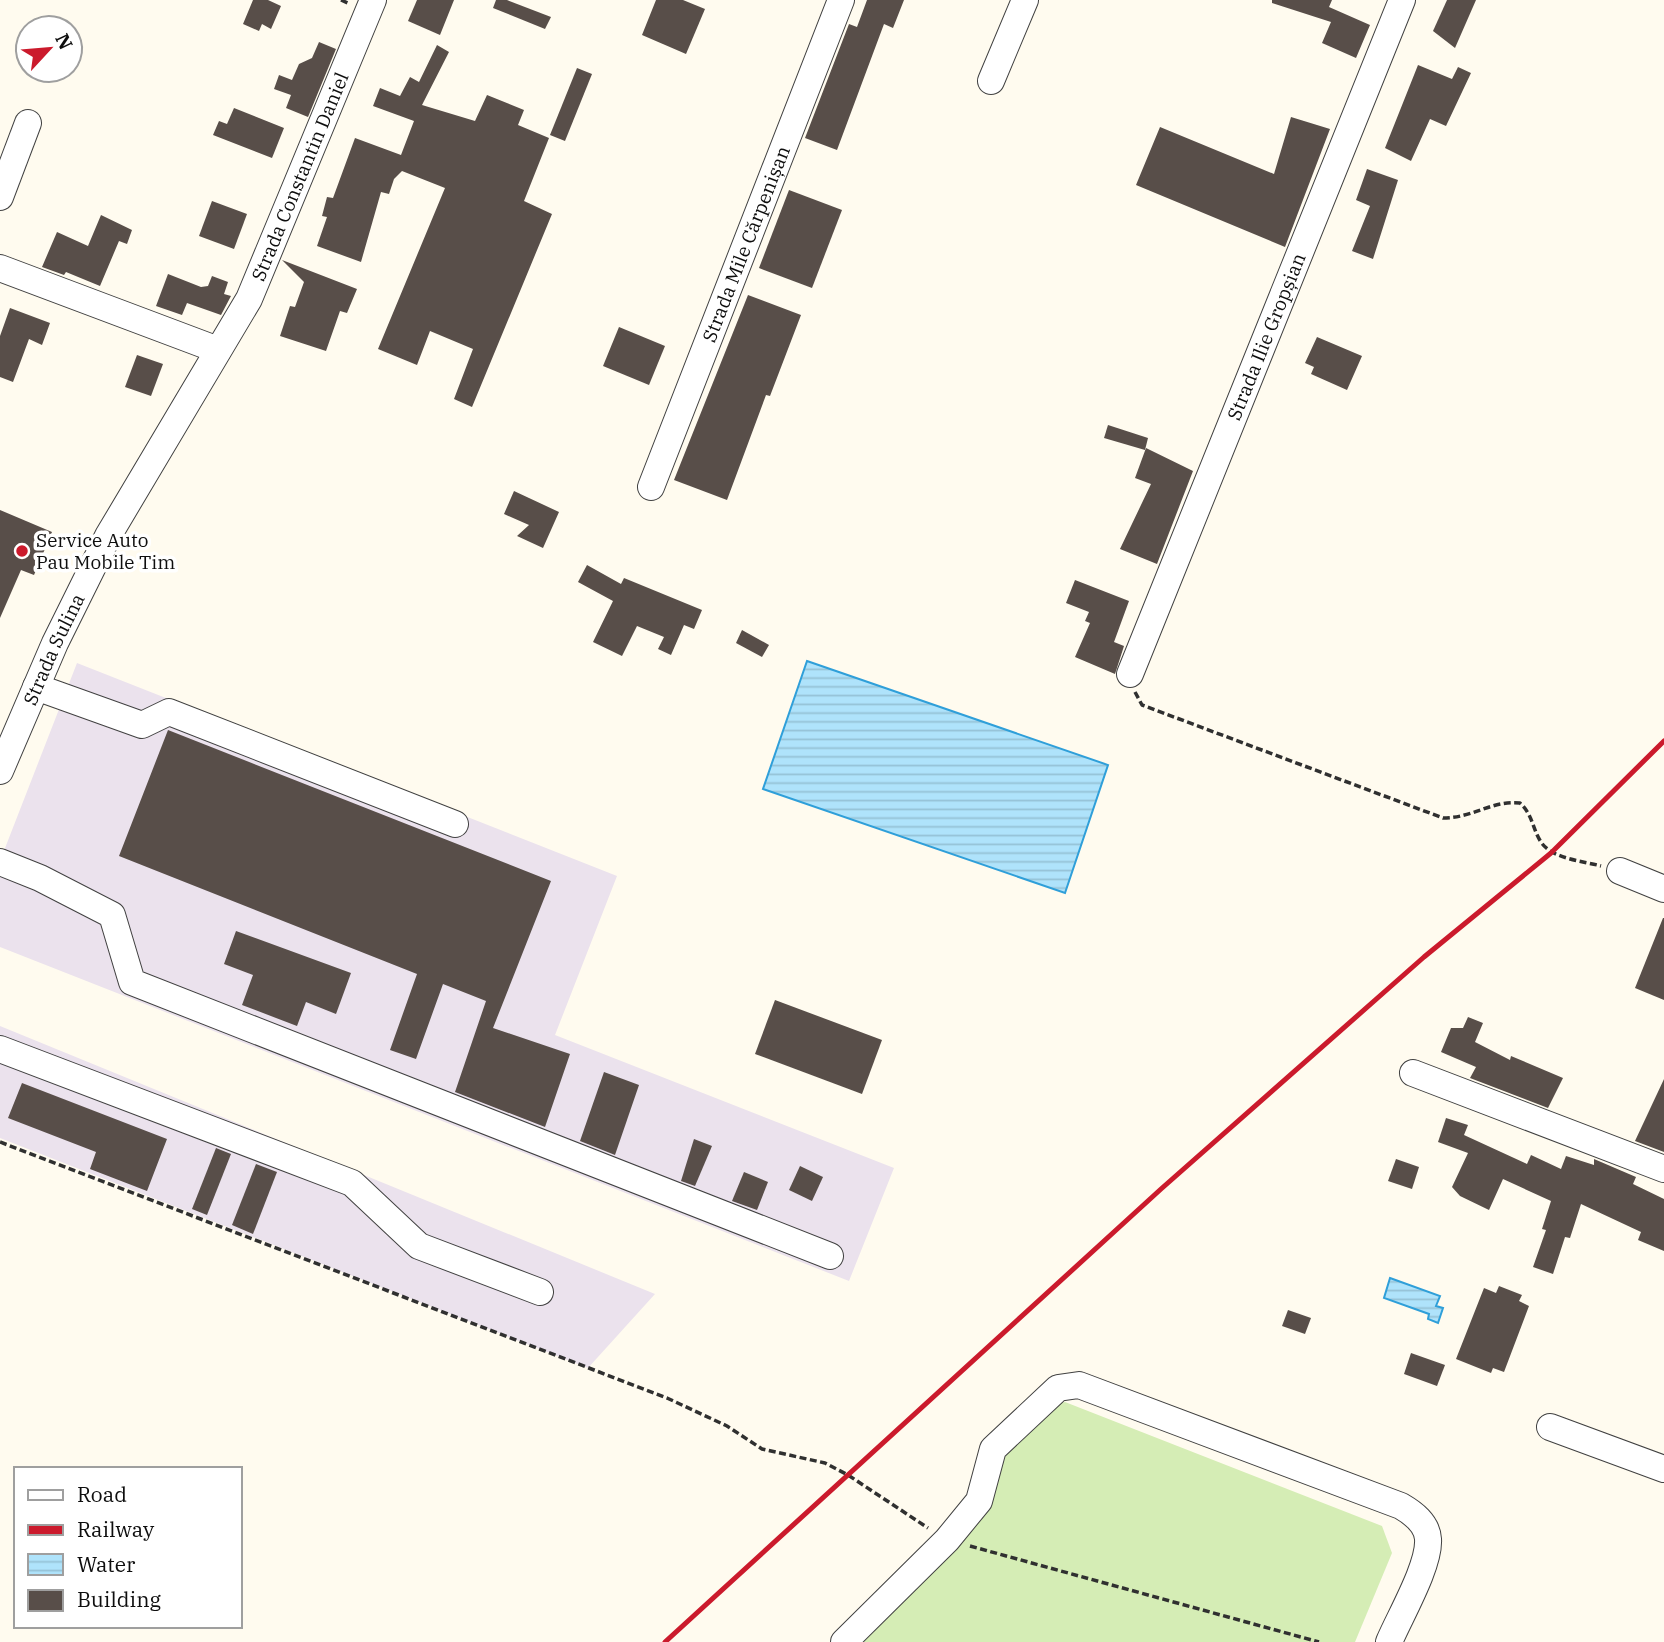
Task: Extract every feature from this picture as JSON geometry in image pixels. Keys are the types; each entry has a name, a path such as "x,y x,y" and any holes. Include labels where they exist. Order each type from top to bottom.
{"street":[{"name":"Strada Constantin Daniel","path":"218,350 236,323 262,271 373,0"},
{"name":"Strada Mile Cărpenișan","path":"651,487 841,0"},
{"path":"991,81 1025,0"},
{"name":"Strada Ilie Gropșian","path":"1130,674 1402,0"},
{"path":"0,197 27,123"},
{"path":"0,268 218,350"},
{"name":"Strada Sulina","path":"0,771 36,687 108,536 218,350"},
{"path":"36,687 142,725 169,712 456,824"},
{"path":"0,862 40,878 112,915 132,982 830,1256"},
{"path":"1620,871 1664,889"},
{"path":"0,1049 352,1183 419,1246 540,1292"},
{"path":"1413,1073 1664,1169"},
{"path":"844,1642 947,1540 979,1501 993,1450 1058,1388 1079,1385 1401,1506 1419,1517 1428,1538 1424,1560 1389,1642"},
{"path":"1550,1427 1664,1469"}],"path":[{"path":"1130,674 1142,705 1443,818 1464,818 1488,807 1520,803 1530,812 1541,842 1551,853 1620,871"},
{"path":"0,1142 667,1398 727,1426 762,1450 825,1463 947,1540 1319,1642"}],"shaded area":[{"path":"77,663 617,876 555,1035 894,1168 849,1281 0,947 0,861"},
{"path":"0,1026 655,1294 588,1368 0,1138"}],"green space":[{"path":"1065,1402 1382,1526 1392,1553 1355,1642 859,1642 1044,1407"}],"water":[{"path":"807,661 1108,765 1065,893 763,789"},
{"path":"1390,1278 1440,1296 1436,1306 1443,1308 1438,1323 1428,1319 1429,1314 1384,1298"}],"building":[{"path":"253,0 268,0 281,6 271,29 262,24 259,31 243,24"},
{"path":"417,0 454,0 440,35 408,21"},
{"path":"496,0 507,0 551,17 545,29 493,8"},
{"path":"656,0 683,0 705,9 686,54 642,35"},
{"path":"867,0 904,0 893,28 884,24 837,150 805,138 849,24 857,27"},
{"path":"1272,0 1332,0 1329,7 1370,25 1356,58 1322,43 1331,22 1272,3"},
{"path":"1447,0 1476,0 1455,48 1433,31"},
{"path":"319,42 336,49 308,117 286,108 291,95 274,89 279,75 292,80 299,64 312,58"},
{"path":"437,45 449,52 422,105 475,121 487,95 524,110 518,125 549,138 524,201 552,214 472,407 454,399 473,349 430,331 417,365 378,349 445,188 402,171 394,179 389,194 381,192 361,262 317,246 327,217 322,216 327,197 333,198 355,138 401,155 414,121 373,106 380,88 400,96 410,77 419,82"},
{"path":"1418,65 1452,79 1458,67 1471,73 1446,126 1430,119 1411,161 1385,148"},
{"path":"577,68 592,74 565,141 550,135"},
{"path":"234,108 284,128 272,158 213,135 219,121 227,124"},
{"path":"1291,117 1330,129 1285,247 1136,185 1160,127 1274,174"},
{"path":"1367,169 1398,180 1373,259 1352,251 1370,206 1356,200"},
{"path":"789,190 842,210 812,288 759,268"},
{"path":"212,201 247,214 234,249 199,236"},
{"path":"101,215 132,230 127,244 119,241 100,286 66,272 64,275 42,267 57,232 88,246"},
{"path":"282,260 357,289 347,313 340,311 326,351 280,336 290,306 295,307 304,282"},
{"path":"168,274 201,287 208,286 212,276 228,282 224,294 231,296 221,315 187,303 182,315 156,306"},
{"path":"748,295 801,315 770,396 766,395 727,500 674,480"},
{"path":"10,308 50,323 42,345 29,339 13,382 0,377 0,336"},
{"path":"619,327 665,346 649,385 603,366"},
{"path":"1317,337 1362,356 1347,390 1311,374 1314,367 1305,363"},
{"path":"137,355 163,364 151,396 125,387"},
{"path":"1108,425 1148,438 1145,450 1104,438"},
{"path":"1146,448 1193,471 1157,564 1120,549 1151,484 1135,478"},
{"path":"514,491 559,512 543,548 517,536 529,525 504,514"},
{"name":"Service Auto Pau Mobile Tim","path":"0,510 52,532 34,575 21,570 0,618"},
{"path":"587,565 621,584 624,578 702,610 694,629 684,625 671,655 658,649 664,637 637,626 622,656 593,642 613,601 578,582"},
{"path":"1075,580 1129,601 1114,642 1124,646 1115,674 1075,657 1090,623 1085,621 1089,612 1066,603"},
{"path":"742,630 769,645 762,657 736,643"},
{"path":"168,730 551,881 493,1028 570,1054 545,1127 455,1092 486,1001 443,984 416,1059 390,1050 417,974 119,856"},
{"path":"1664,918 1664,1000 1635,988"},
{"path":"236,931 351,973 336,1014 306,1002 297,1026 242,1005 253,975 224,964"},
{"path":"775,1000 882,1040 862,1094 755,1054"},
{"path":"1468,1017 1483,1023 1475,1042 1510,1060 1511,1056 1563,1078 1548,1108 1470,1078 1476,1067 1441,1052 1451,1028 1463,1028"},
{"path":"604,1072 639,1085 615,1155 580,1141"},
{"path":"1664,1079 1664,1152 1635,1141"},
{"path":"22,1083 167,1139 147,1191 90,1169 96,1152 8,1118"},
{"path":"1446,1118 1468,1125 1464,1135 1527,1164 1531,1155 1561,1169 1566,1156 1594,1165 1594,1159 1636,1177 1633,1184 1664,1199 1664,1251 1638,1240 1641,1232 1581,1204 1570,1238 1565,1237 1553,1274 1533,1267 1546,1230 1542,1229 1551,1201 1503,1179 1489,1210 1460,1196 1452,1187 1468,1153 1438,1142"},
{"path":"694,1139 712,1146 695,1186 681,1181"},
{"path":"216,1148 231,1154 207,1215 192,1209"},
{"path":"1396,1159 1419,1167 1412,1189 1388,1181"},
{"path":"256,1164 277,1172 253,1234 232,1225"},
{"path":"800,1166 823,1177 812,1201 789,1190"},
{"path":"744,1172 768,1182 757,1210 732,1201"},
{"path":"1499,1286 1522,1295 1519,1301 1529,1306 1504,1372 1493,1368 1491,1373 1456,1359 1484,1288 1496,1293"},
{"path":"1288,1310 1311,1318 1305,1334 1282,1326"},
{"path":"1411,1353 1445,1365 1437,1386 1404,1374"}],"railway":[{"path":"665,1642 1161,1189 1424,957 1551,853 1664,741"}],"place":[{"name":"Service Auto Pau Mobile Tim","path":"22,551"}]}
